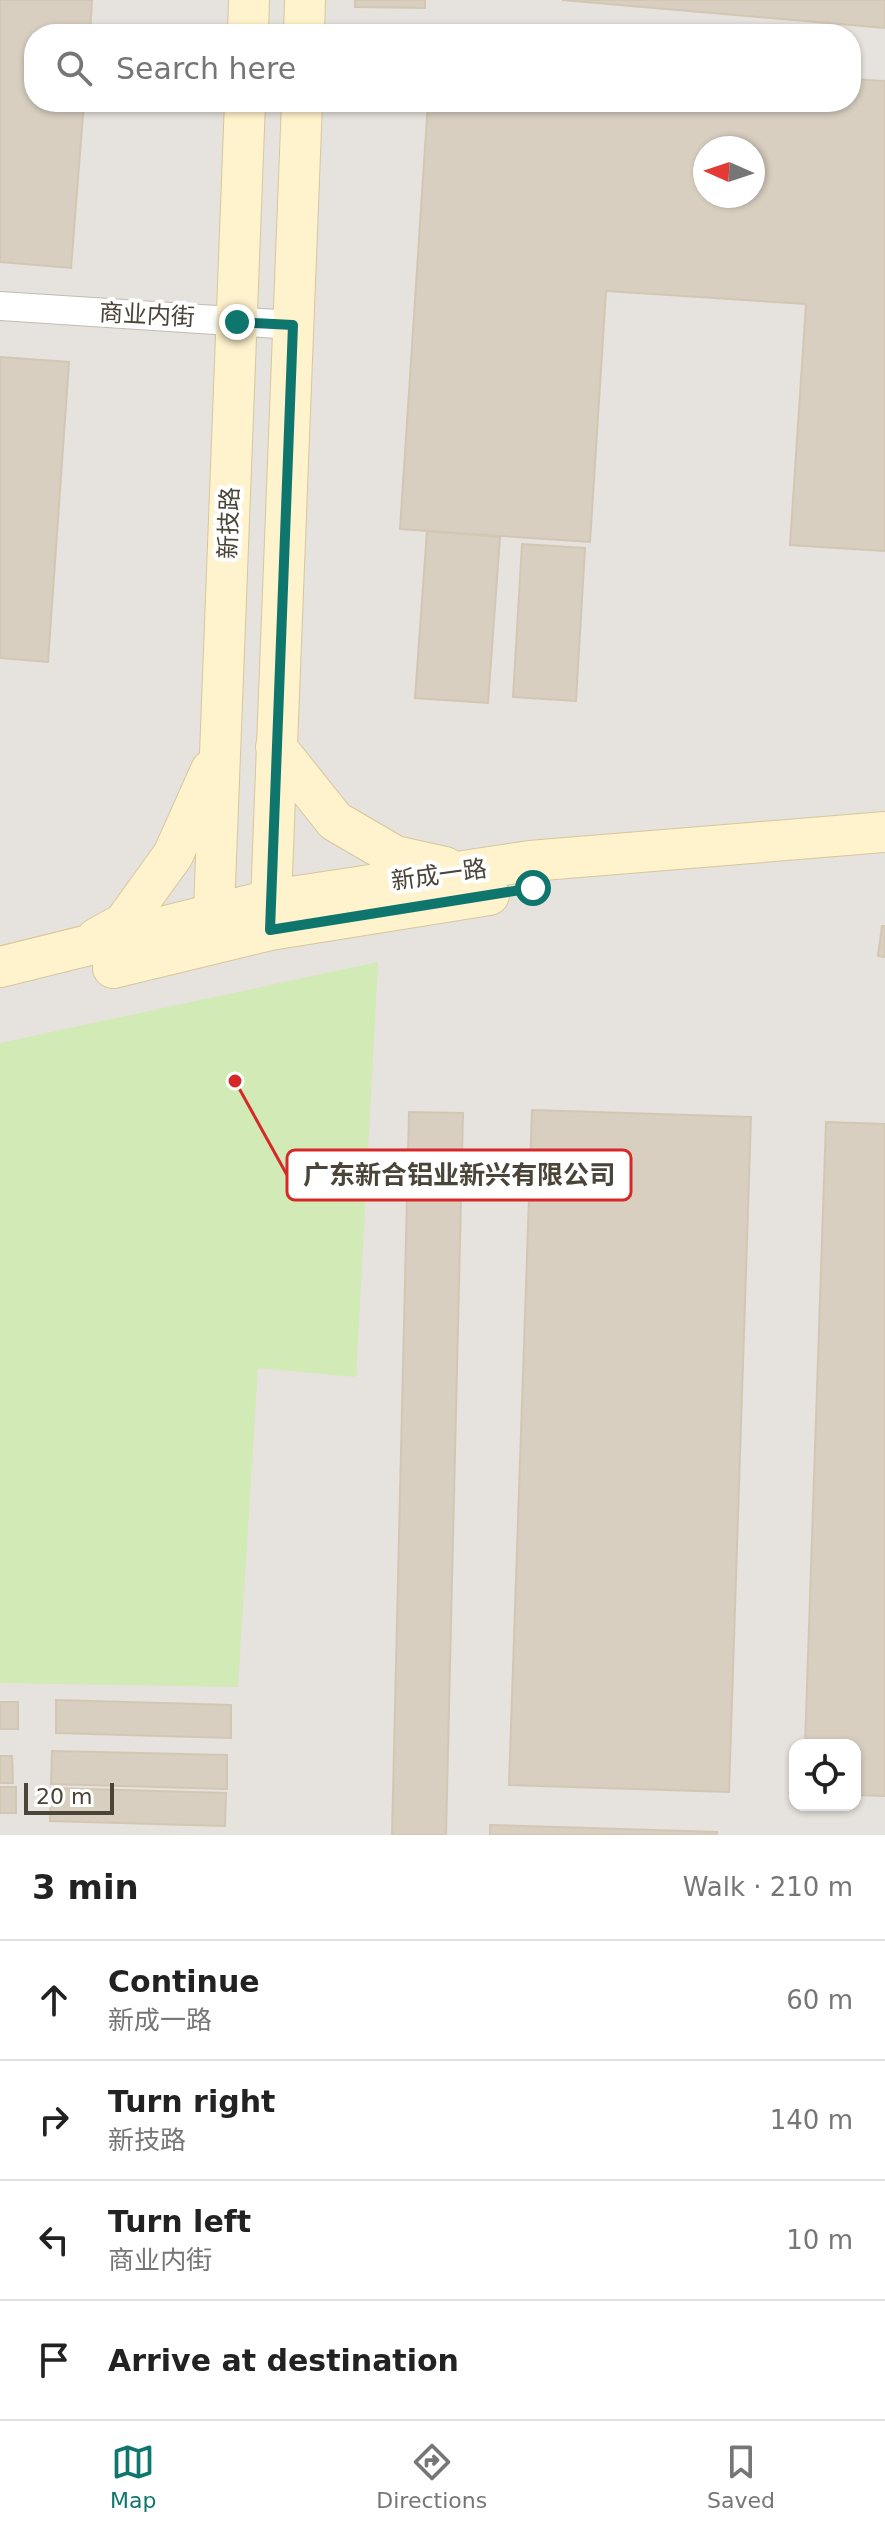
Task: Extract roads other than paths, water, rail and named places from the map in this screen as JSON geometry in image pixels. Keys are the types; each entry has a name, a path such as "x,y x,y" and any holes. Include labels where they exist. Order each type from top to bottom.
{"street":[{"path":"248,24 249,0"},
{"path":"304,24 305,0"},
{"name":"新技路","path":"213,929 245,112"},
{"path":"270,915 302,112"},
{"name":"商业内街","path":"0,306 293,325"},
{"path":"276,747 335,821 395,856 465,871"},
{"path":"82,948 124,923 173,855 220,752"},
{"name":"新成一路","path":"0,995 213,929 465,871 530,861 885,832"},
{"name":"新成一路","path":"270,915 533,888 885,859"},
{"name":"新成一路","path":"0,967 82,948 213,929"}],"place":[{"name":"广东新合铝业新兴有限公司","path":"235,1081"}]}
